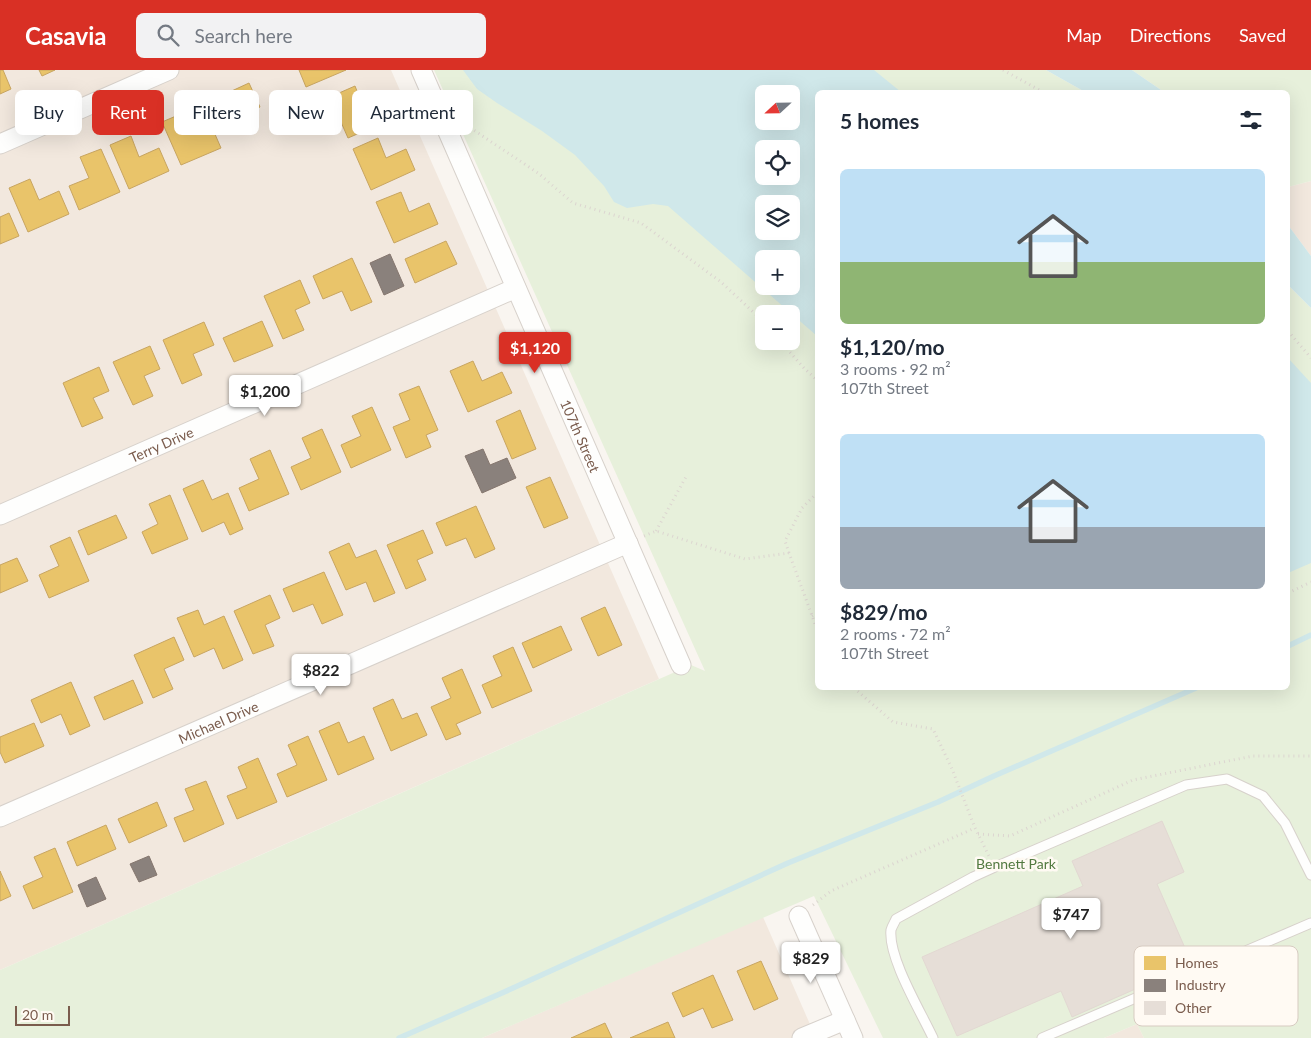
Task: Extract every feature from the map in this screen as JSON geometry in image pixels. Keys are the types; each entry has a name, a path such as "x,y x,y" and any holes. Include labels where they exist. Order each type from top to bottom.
{"street":[{"path":"0,144 170,70"},
{"name":"107th Street","path":"421,70 429,90"},
{"name":"107th Street","path":"449,135 681,664"},
{"name":"Terry Drive","path":"0,515 516,288"},
{"name":"Michael Drive","path":"0,817 628,543"},
{"path":"799,916 853,1038"},
{"path":"802,1038 845,1020"}],"lane":[{"path":"934,1038 904,979 893,950 891,929 896,919 995,867 1186,785 1227,779 1264,796 1285,824 1311,875"},
{"path":"1257,946 1311,923"},
{"path":"1042,1038 1134,999"}],"path":[{"path":"1003,70 1039,90"},
{"path":"473,130 538,173 573,203 641,223 721,282 755,314"},
{"path":"1290,333 1311,358"},
{"path":"788,350 815,378"},
{"path":"628,543 656,531 687,475"},
{"path":"815,495 802,508 785,541 815,624"},
{"path":"656,531 745,559 789,553"},
{"path":"1290,592 1311,582"},
{"path":"856,690 893,722 933,729 952,769 975,828 995,867"},
{"path":"799,916 831,891 975,828"}],"shaded area":[{"path":"0,70 391,70 400,90 352,90 352,135 420,135 659,679 0,970"},
{"path":"1311,181 1311,256 1290,228 1290,186"},
{"path":"763,917 816,1038 482,1038"},
{"path":"1134,1025 1138,1026 1144,1038 1104,1038"}],"green space":[{"name":"Bennett Park","path":"434,70 1046,70 1081,90 815,90 815,690 1290,690 1290,287 1311,308 1311,1038 1144,1038 1138,1026 1298,1026 1298,946 1134,946 1134,1025 1104,1038 883,1038 814,896 482,1038 0,1038 0,970 691,665 705,671 463,135 473,135 473,90 443,90"},
{"path":"1132,70 1311,70 1311,181 1290,186 1290,90 1161,90"}],"water":[{"path":"463,70 874,70 899,90 815,90 815,334 800,321 800,305 781,305 770,295 800,295 800,250 755,250 755,282 668,206 653,204 627,208 614,202 604,186 575,155 477,89"},
{"path":"1046,70 1132,70 1161,90 1081,90"},
{"path":"1290,228 1311,256 1311,308 1290,287"},
{"path":"1290,360 1311,383 1311,563 1290,572"}],"building: Homes":[{"path":"0,70 3,70 11,89 0,94"},
{"path":"39,70 55,70 42,76"},
{"path":"299,70 346,70 306,87"},
{"path":"249,83 252,90 234,90"},
{"path":"355,86 357,90 352,90 352,135 355,135 348,138 342,124 342,92"},
{"path":"174,117 174,135 215,135 221,148 181,165 164,127 164,121"},
{"path":"131,136 139,157 159,148 169,171 129,189 110,145"},
{"path":"378,138 386,158 406,149 415,170 371,190 353,149"},
{"path":"101,149 120,192 79,210 69,186 89,178 80,157"},
{"path":"30,179 39,200 59,191 69,214 28,232 9,188"},
{"path":"401,192 409,212 429,203 438,224 394,243 376,202"},
{"path":"9,213 19,236 0,244 0,217"},
{"path":"446,241 457,264 415,283 405,259"},
{"path":"352,258 372,302 351,311 342,291 323,299 313,276"},
{"path":"300,280 310,303 295,310 304,330 283,339 264,296"},
{"path":"262,321 273,346 234,362 223,338"},
{"path":"204,322 214,345 193,354 202,375 182,384 163,340"},
{"path":"150,346 160,369 144,376 153,396 133,405 113,362"},
{"path":"473,361 482,381 502,372 512,393 468,412 450,371"},
{"path":"99,367 109,391 93,398 103,418 82,427 63,383"},
{"path":"419,386 438,430 426,435 431,447 406,458 393,427 410,420 399,394"},
{"path":"372,407 391,450 351,468 341,445 361,436 352,416"},
{"path":"520,410 536,449 512,459 496,421"},
{"path":"322,429 341,472 301,490 291,467 311,458 302,438"},
{"path":"270,450 289,494 249,511 239,488 259,479 250,459"},
{"path":"550,477 568,518 544,528 526,487"},
{"path":"203,480 212,500 228,493 243,529 230,535 224,522 202,532 183,489"},
{"path":"170,495 188,539 152,554 142,532 158,524 149,504"},
{"path":"476,506 495,549 475,558 466,538 446,546 436,523"},
{"path":"116,515 127,538 88,555 78,531"},
{"path":"423,530 433,553 417,560 426,580 406,589 387,545"},
{"path":"70,537 89,581 49,598 39,575 59,566 50,546"},
{"path":"349,543 356,558 376,550 395,593 374,602 366,582 346,590 329,552"},
{"path":"17,558 28,581 0,593 0,565"},
{"path":"324,572 343,615 322,624 313,604 293,612 283,589"},
{"path":"270,595 280,618 265,625 274,646 253,654 234,611"},
{"path":"605,607 622,645 598,656 581,618"},
{"path":"198,610 204,625 224,616 243,660 223,669 214,648 194,657 177,618"},
{"path":"561,626 572,650 533,668 522,643"},
{"path":"174,637 184,660 164,669 173,689 153,698 134,655"},
{"path":"513,647 532,691 492,708 482,685 502,676 493,656"},
{"path":"462,669 481,713 456,724 461,734 446,740 431,707 451,698 442,678"},
{"path":"133,680 143,703 104,720 94,697"},
{"path":"71,682 90,726 70,735 61,714 41,723 31,700"},
{"path":"393,699 402,719 417,713 427,735 391,751 373,708"},
{"path":"339,722 348,743 364,736 374,759 338,775 319,731"},
{"path":"34,723 44,746 5,763 0,752 0,737"},
{"path":"308,736 327,780 287,797 277,774 297,765 288,745"},
{"path":"258,758 277,802 237,819 227,796 247,788 238,767"},
{"path":"206,781 224,824 184,842 174,818 194,810 185,789"},
{"path":"157,802 167,826 129,843 118,819"},
{"path":"106,825 116,849 77,866 67,842"},
{"path":"55,848 73,892 33,909 23,886 43,877 34,857"},
{"path":"0,871 11,896 0,901"},
{"path":"761,961 778,999 754,1010 737,971"},
{"path":"713,975 733,1020 712,1028 703,1008 683,1017 672,993"},
{"path":"668,1022 675,1038 630,1038"},
{"path":"605,1023 612,1038 571,1038"}],"building: Industry":[{"path":"390,254 404,286 384,295 370,263"},
{"path":"483,449 490,465 507,458 516,478 482,493 465,456"},
{"path":"149,856 157,875 139,882 130,864"},
{"path":"96,877 106,899 87,907 78,885"}],"building: Other":[{"path":"1162,821 1184,872 1157,884 1184,946 1134,946 1134,990 1072,1017 1061,991 957,1036 922,957 1083,886 1072,861"}],"waterway":[{"path":"1290,645 1311,635"},
{"path":"399,1038 788,863 938,802 1191,690"}]}
